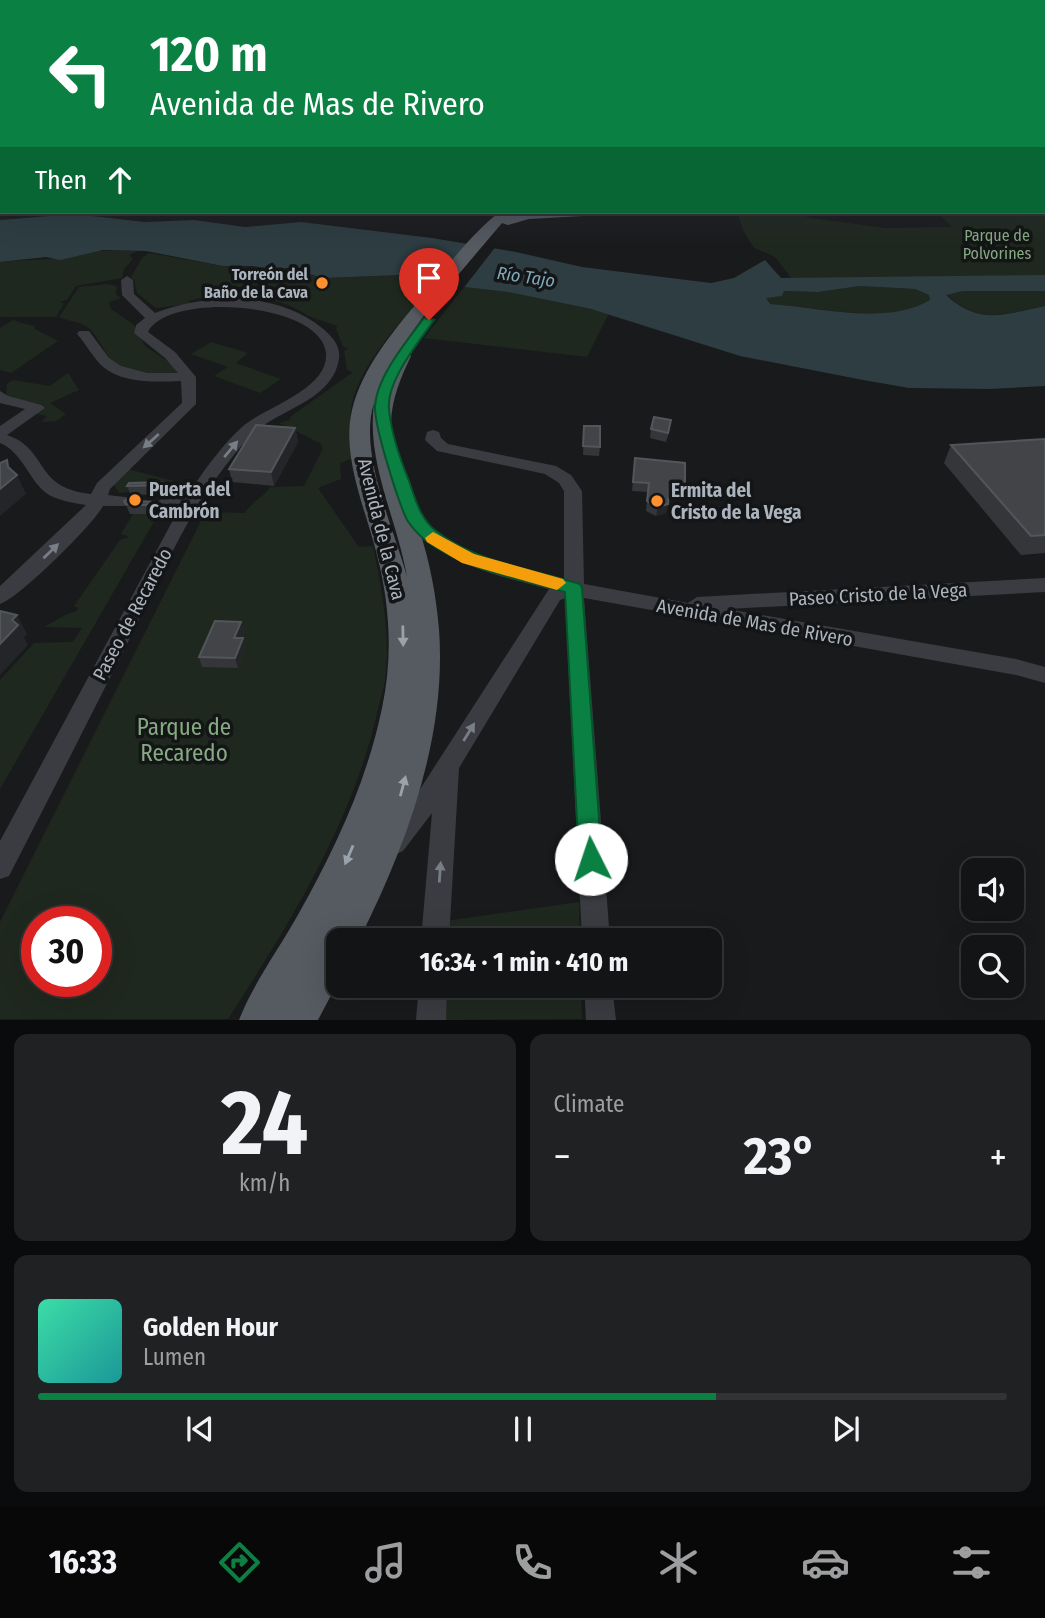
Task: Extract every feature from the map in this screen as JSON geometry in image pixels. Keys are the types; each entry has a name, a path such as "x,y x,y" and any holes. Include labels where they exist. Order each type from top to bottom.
{"main road":[{"path":"505,215 546,214"},
{"name":"Avenida de la Cava","path":"258,1020 342,871 360,828 393,729 402,671 402,604 361,446 360,425 365,398 387,353 492,242 505,215"},
{"name":"Avenida de la Cava","path":"346,928 398,808 422,707 426,641 415,554 382,450 379,424 382,407 396,366 421,319 505,215"},
{"name":"Avenida de la Cava","path":"297,1020 326,966"}],"street":[{"path":"0,597 93,509 103,487 190,404 192,388 186,371 141,332 141,328 152,317 128,295 127,280"},
{"name":"Paseo de Recaredo","path":"0,867 190,504 238,440 257,423 299,398 323,379 333,356 332,347 316,328 261,305 222,304 152,317"},
{"path":"84,334 93,340 106,362 121,371 142,376 189,377"},
{"path":"1,390 2,399 37,408 0,436 24,450 42,479 54,491 97,499 190,504"},
{"name":"Avenida de la Cava","path":"382,407 394,461 415,519 429,535 468,558"},
{"path":"433,435 433,440 443,448 550,470 571,485 574,500 574,588 595,928"},
{"name":"Avenida de Mas de Rivero","path":"468,558 574,588 1016,667 1045,675"},
{"name":"Paseo Cristo de la Vega","path":"669,606 1045,584"},
{"path":"374,868 424,805 553,595 574,588"},
{"path":"436,928 448,765"},
{"path":"430,1020 432,998"},
{"path":"599,998 601,1020"}],"green space":[{"name":"Parque de Polvorines","path":"738,214 800,214 811,218 885,228 952,227 939,214 1045,214 1045,275 792,279 775,257 754,248 744,232"},
{"path":"86,244 97,247 94,251 137,251 129,255 133,259 124,269 122,278 76,286 67,300 60,302 64,304 56,317 0,317 0,262 69,257 90,251 46,254 58,248"},
{"name":"Parque de Recaredo","path":"149,253 223,266 287,269 324,278 400,275 437,280 389,336 368,366 351,406 350,428 354,458 340,463 341,479 318,488 359,547 373,546 386,624 385,682 367,751 336,831 296,909 228,1019 0,1019 0,922 203,517 206,512 245,513 270,487 304,486 323,448 320,443 279,423 290,420 290,417 353,372 347,370 344,351 348,348 343,347 336,328 338,326 266,298 263,288 258,287 263,280 257,283 257,289 240,287 189,301 189,304 156,308 137,293 131,277 142,258"},
{"path":"108,284 117,286 116,294 121,298 109,302 111,309 133,324 145,346 176,367 178,373 141,373 123,369 109,358 90,329 59,317 79,287"},
{"path":"860,286 915,289 929,295 931,301 894,312 852,313 770,304 765,297 782,296 783,291 818,292"},
{"path":"464,287 508,292 609,313 587,357 424,338"},
{"path":"963,291 1045,291 1045,306 1005,314 981,314 958,304 946,294"},
{"path":"15,319 34,326 58,341 11,373 0,370 0,328"},
{"path":"211,342 248,353 236,363 281,379 260,393 214,376 228,367 191,354"},
{"path":"68,373 79,390 50,403 66,414 56,421 41,422 47,416 32,413 44,405 6,397 7,384 13,380 50,386"},
{"path":"124,468 174,481 167,488 119,493 113,484"},
{"path":"160,511 0,789 0,680 34,643 73,642 82,628 44,627 77,611 78,608 74,606 120,540 129,537 121,534 133,514 150,514"},
{"path":"579,902 580,928 445,928 445,921"},
{"path":"441,998 581,998 582,1019 440,1020"}],"water":[{"name":"Río Tajo","path":"92,216 145,222 194,220 245,227 301,222 432,238 516,252 582,267 711,283 734,278 765,260 781,278 1045,275 1045,291 963,291 946,295 958,305 982,314 1005,314 1045,306 1045,386 990,389 909,388 740,356 591,309 508,292 400,275 324,278 286,268 277,270 252,266 223,266 146,251 103,250 60,260 46,257 0,262 0,220","holes":["860,286 915,289 929,295 930,300 913,308 894,312 852,313 770,304 766,298 782,296 784,291 818,292"]}],"pier":[{"path":"472,241 497,245 462,290 435,283"}],"building":[{"path":"654,417 671,420 668,433 651,429"},
{"path":"256,425 295,428 271,472 229,469"},
{"path":"584,426 600,426 600,447 583,446"},
{"path":"1045,439 1045,535 1031,536 951,445"},
{"path":"635,458 685,463 685,486 669,485 668,504 658,507 647,501 649,483 633,482"},
{"path":"7,460 8,467 17,475 0,489 0,463"},
{"path":"162,482 160,484 168,485 127,486 129,483"},
{"path":"131,498 155,502 149,502 147,505 126,504 124,501"},
{"path":"0,611 17,615 12,620 18,625 0,644"},
{"path":"215,621 241,622 234,638 243,638 235,658 199,657"}],"slow traffic":[{"path":"433,538 468,558 557,583"}],"place":[{"name":"Torreón del Baño de la Cava","path":"322,283"},
{"name":"Puerta del Cambrón","path":"135,500"},
{"name":"Ermita del Cristo de la Vega","path":"657,501"}],"route":[{"path":"429,320 402,355 389,379 382,407 388,442 415,519 429,535 468,558 574,588 591,859"}]}
